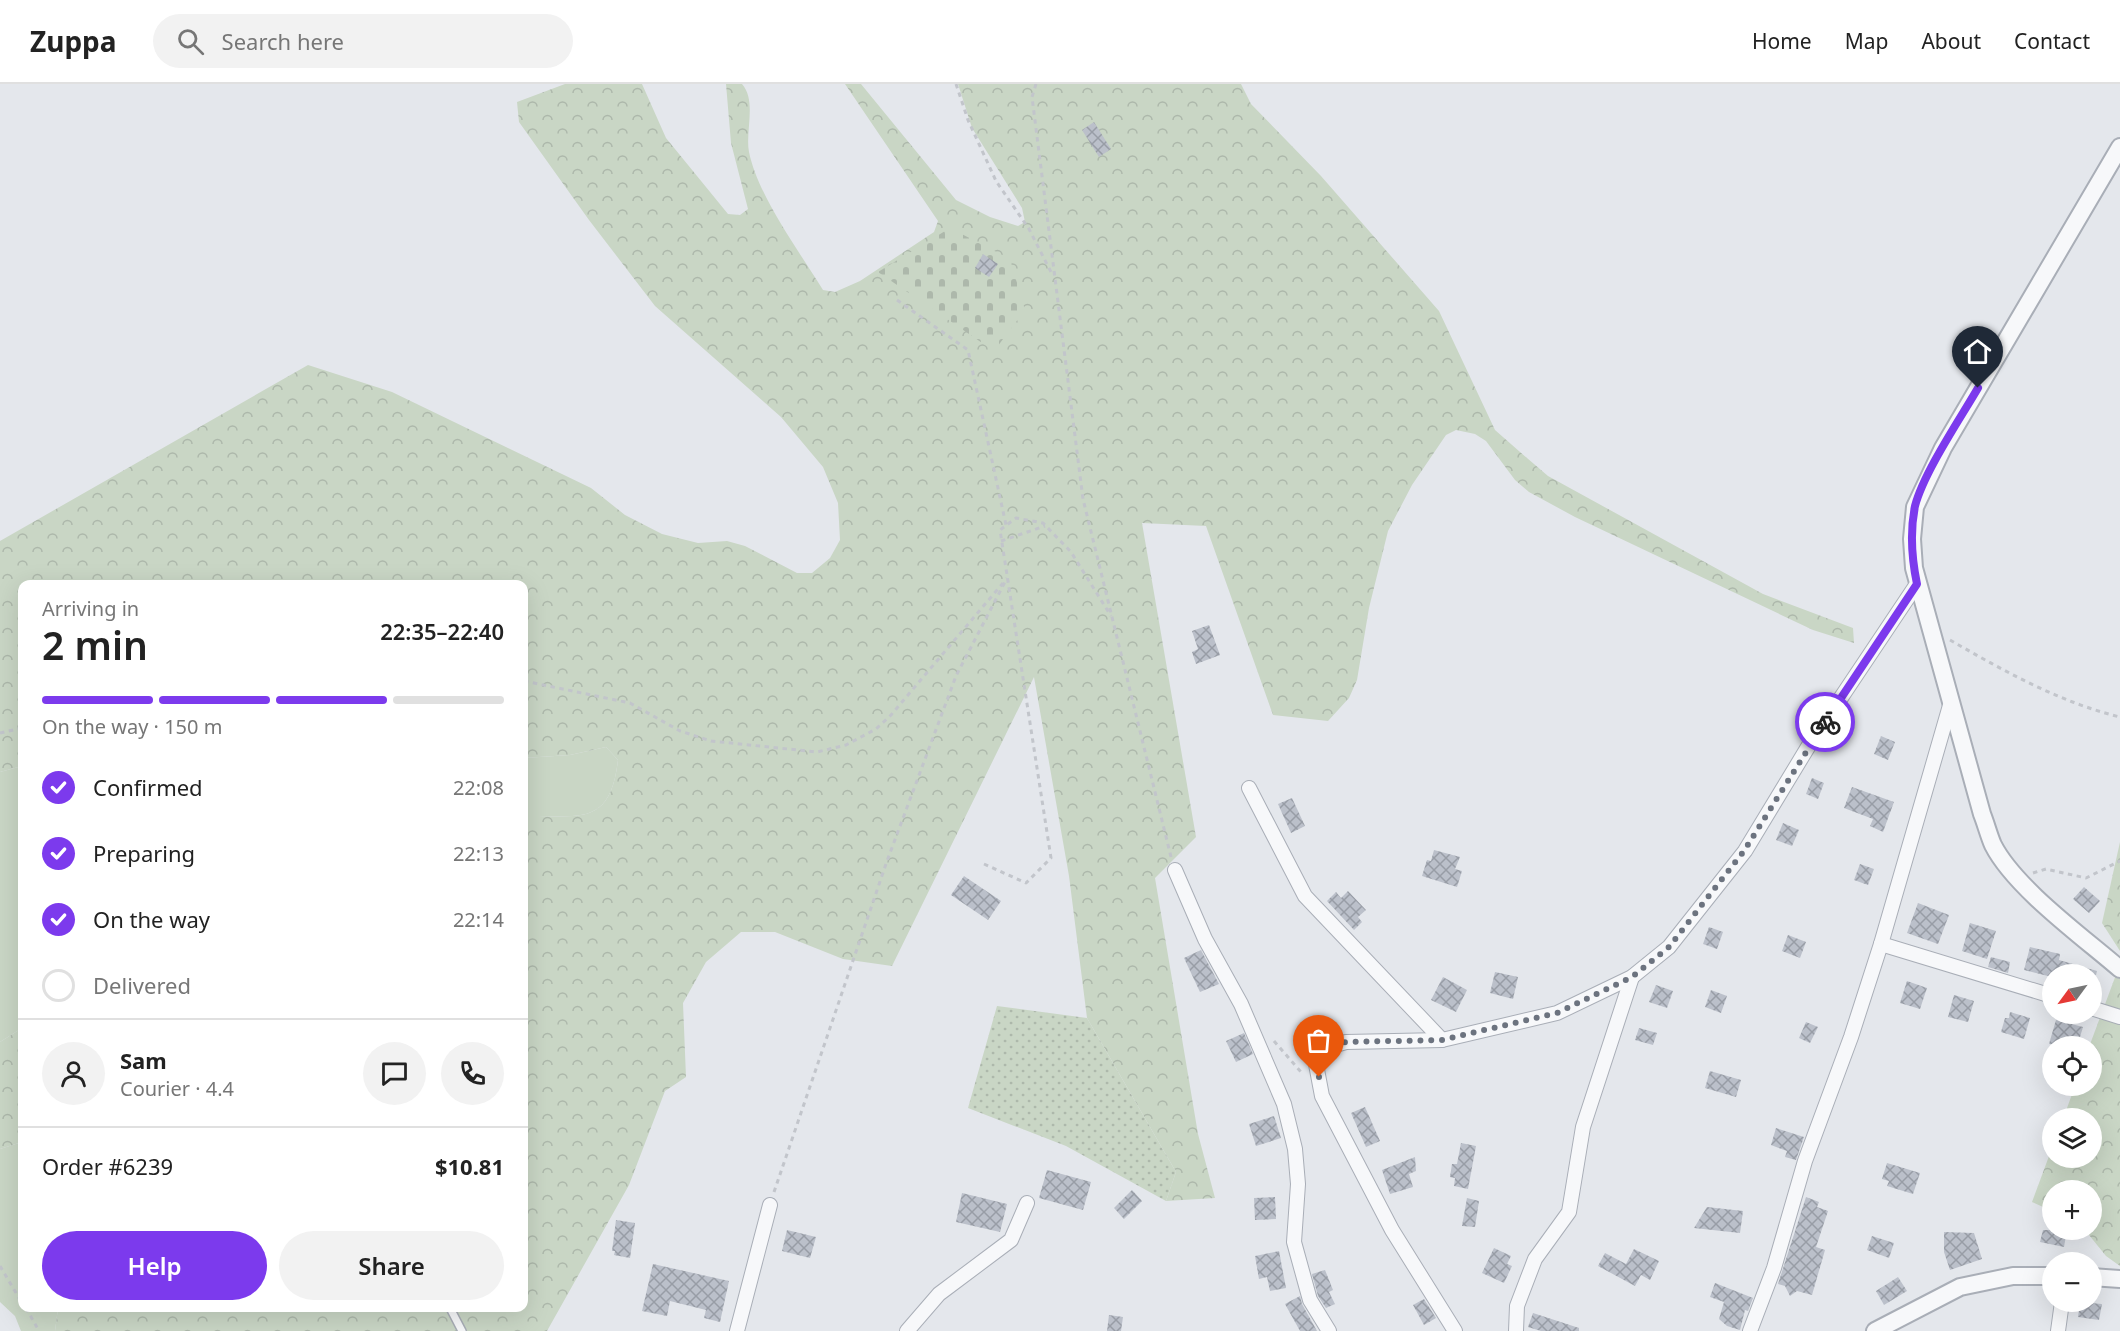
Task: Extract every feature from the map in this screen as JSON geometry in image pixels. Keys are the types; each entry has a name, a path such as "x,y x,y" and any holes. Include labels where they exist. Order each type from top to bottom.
{"street":[{"path":"2120,147 1943,448 1918,497 1912,538 1917,584 1994,846 2018,878 2120,969"},
{"path":"1455,1331 1392,1230 1322,1096 1315,1059 1325,1048 1346,1042 1442,1040 1557,1013 1632,977 1669,947 1744,851 1808,747 1917,584"},
{"path":"1750,1331 1774,1268 1804,1161 1851,1038 1881,944 1951,702"},
{"path":"1249,788 1305,896 1442,1040"},
{"path":"1174,870 1205,939 1241,1004 1284,1104 1295,1149 1298,1184 1294,1242 1310,1300 1329,1331"},
{"path":"1881,944 2042,993"},
{"path":"1516,1331 1517,1306 1535,1259 1569,1212 1583,1127 1632,977"},
{"path":"2102,1011 2120,1017"},
{"path":"907,1331 939,1294 1011,1240 1027,1203"},
{"path":"737,1331 770,1205"},
{"path":"1875,1331 1960,1287 2013,1276 2042,1276"},
{"path":"2102,1278 2120,1279"},
{"path":"2058,1331 2061,1312"}],"lane":[{"path":"452,1312 462,1331"}],"path":[{"path":"956,84 968,120 996,181 1029,228 1053,275"},
{"path":"1036,84 1032,97 1083,500 1174,870"},
{"path":"897,300 968,350 1006,525"},
{"path":"984,864 1026,883 1051,858 1000,530 1016,518 1043,523 1071,552 1114,620"},
{"path":"1001,541 1046,526"},
{"path":"528,682 630,703 680,731 711,741 817,752 846,745 876,729 891,715 1007,578"},
{"path":"770,1205 887,861 956,676 1007,578"},
{"path":"1934,638 1949,639 2014,677 2096,711 2120,717"},
{"path":"0,733 18,729"},
{"path":"2018,878 2046,869 2086,878 2120,861"},
{"path":"1270,1037 1322,1096"},
{"path":"0,1266 18,1296"},
{"path":"28,1312 39,1331"}],"green space":[{"path":"565,84 642,84 666,138 728,214 740,215 748,209 731,143 726,84 742,84 750,107 749,152 761,187 780,223 823,290 835,292 860,281 934,232 938,221 845,84 861,84 956,200 990,217 1018,226 1025,222 1022,208 972,128 958,84 1241,84 1251,104 1321,176 1439,311 1495,430 1548,476 1763,594 1853,628 1854,643 1813,630 1575,517 1529,492 1515,480 1486,441 1475,434 1456,430 1446,435 1412,485 1388,531 1369,608 1357,680 1349,698 1328,721 1273,715 1206,526 1142,523 1196,837 1155,878 1198,1134 1215,1198 1166,1201 1176,1172 1087,1018 1069,876 1034,677 892,966 843,959 775,932 741,932 706,962 683,1003 686,1077 665,1091 629,1185 547,1331 55,1331 57,1312 528,1312 528,816 576,816 589,813 599,807 608,797 614,782 618,760 606,747 570,755 528,758 528,580 18,580 18,767 0,772 0,541 308,365 392,392 591,488 625,515 662,534 698,543 727,541 745,546 797,573 812,573 830,558 840,540 838,503 823,467 781,417 655,306 589,220 519,122 517,102"},
{"path":"950,228 1010,259 1025,310 994,351 878,272"},
{"path":"606,747 618,760 614,782 608,797 599,807 589,813 576,816 528,816 528,758 570,755"},
{"path":"18,767 18,1031 0,1042 0,772"},
{"path":"2120,842 2120,951 2102,923"},
{"path":"2120,964 2120,1266 2106,1256 2093,1240 2102,1240 2102,1180 2042,1180 2042,1206 2032,1202 2045,1168 2102,1168 2102,1108 2067,1108 2071,1096 2102,1096 2102,1036 2093,1036 2098,1024 2102,1024 2102,1012"},
{"path":"997,1006 1087,1018 1176,1172 1166,1201 1066,1146 968,1108"},
{"path":"18,1031 18,1143 0,1149 0,1042"},
{"path":"18,1143 18,1312 57,1312 55,1331 21,1331 15,1316 0,1302 0,1149"}],"building":[{"path":"1094,122 1111,149 1099,157 1082,130"},
{"path":"983,254 998,264 989,277 975,268"},
{"path":"1209,625 1220,655 1196,664 1192,652 1198,649 1192,631"},
{"path":"1881,736 1895,742 1888,760 1874,754"},
{"path":"1812,778 1824,783 1818,799 1806,794"},
{"path":"1852,787 1894,802 1883,832 1870,826 1873,819 1844,808"},
{"path":"1292,798 1305,826 1291,833 1278,804"},
{"path":"1783,823 1799,830 1792,846 1776,840"},
{"path":"1434,850 1460,857 1455,869 1462,871 1457,887 1422,876 1427,860 1431,861"},
{"path":"1860,864 1874,869 1868,885 1854,880"},
{"path":"964,876 1001,901 988,920 951,895"},
{"path":"2084,887 2100,901 2089,913 2073,899"},
{"path":"1348,891 1366,910 1358,917 1362,922 1354,930 1327,901 1336,892 1341,898"},
{"path":"1918,903 1949,915 1938,944 1907,933"},
{"path":"1970,923 1996,931 1987,959 1962,951"},
{"path":"1709,927 1723,932 1717,949 1703,944"},
{"path":"1788,935 1806,942 1800,958 1782,951"},
{"path":"2030,947 2060,954 2059,960 2073,964 2042,964 2042,974 2024,970"},
{"path":"1201,950 1219,984 1200,992 1184,958"},
{"path":"1991,957 2010,962 2008,973 1988,967"},
{"path":"1495,972 1518,977 1513,999 1490,993"},
{"path":"1443,977 1467,990 1456,1012 1431,1000"},
{"path":"1907,981 1927,988 1920,1009 1900,1003"},
{"path":"1656,985 1673,991 1667,1008 1649,1002"},
{"path":"1711,990 1727,996 1721,1013 1705,1007"},
{"path":"1954,995 1974,1001 1968,1022 1948,1017"},
{"path":"2010,1012 2030,1018 2024,1039 2001,1032 2005,1018 2009,1018"},
{"path":"1806,1022 1818,1027 1810,1043 1799,1038"},
{"path":"2055,1024 2083,1027 2080,1036 2051,1036"},
{"path":"1639,1028 1657,1033 1653,1045 1635,1040"},
{"path":"1244,1033 1253,1054 1236,1062 1226,1041"},
{"path":"1710,1071 1741,1080 1736,1097 1705,1088"},
{"path":"1365,1107 1380,1141 1366,1147 1351,1113"},
{"path":"1274,1116 1281,1138 1256,1146 1249,1124"},
{"path":"1776,1128 1804,1137 1796,1160 1785,1157 1787,1151 1771,1145"},
{"path":"1461,1143 1476,1146 1468,1189 1454,1186 1455,1178 1450,1177 1452,1164 1457,1164"},
{"path":"1415,1157 1416,1171 1409,1174 1413,1187 1390,1194 1382,1170"},
{"path":"1887,1163 1920,1173 1913,1194 1887,1186 1889,1181 1882,1179"},
{"path":"1047,1170 1091,1182 1083,1210 1039,1198"},
{"path":"1132,1190 1142,1201 1124,1219 1114,1208"},
{"path":"962,1193 1007,1204 1000,1232 956,1222"},
{"path":"1275,1197 1276,1219 1255,1220 1254,1198"},
{"path":"1806,1197 1819,1202 1817,1207 1828,1211 1816,1247 1825,1250 1812,1295 1797,1291 1790,1296 1785,1286 1778,1284"},
{"path":"1467,1198 1479,1201 1475,1227 1462,1226"},
{"path":"1707,1207 1743,1211 1740,1233 1694,1228"},
{"path":"616,1220 635,1223 630,1258 614,1255 615,1251 612,1251"},
{"path":"787,1230 816,1237 810,1258 782,1251"},
{"path":"1944,1232 1974,1233 1982,1259 1950,1270 1944,1252"},
{"path":"2042,1234 2042,1240 2065,1240 2064,1247 2040,1242"},
{"path":"1872,1236 1894,1243 1889,1258 1867,1250"},
{"path":"1494,1248 1511,1256 1507,1264 1512,1266 1504,1283 1482,1273"},
{"path":"1634,1249 1659,1261 1650,1280 1641,1275 1635,1286 1598,1266 1605,1253 1626,1264"},
{"path":"1279,1251 1286,1288 1270,1291 1267,1277 1259,1279 1255,1256"},
{"path":"653,1264 729,1281 720,1322 704,1318 706,1310 670,1301 667,1316 642,1311"},
{"path":"1325,1270 1333,1290 1329,1292 1335,1304 1326,1308 1318,1296 1312,1274"},
{"path":"1898,1277 1907,1291 1884,1305 1876,1291"},
{"path":"1715,1283 1753,1298 1748,1311 1745,1310 1740,1330 1727,1326 1719,1319 1724,1302 1710,1297"},
{"path":"1300,1296 1317,1331 1300,1331 1285,1304"},
{"path":"1424,1299 1436,1318 1424,1325 1413,1305"},
{"path":"2079,1312 2100,1312 2099,1320 2078,1317"},
{"path":"1533,1313 1579,1328 1579,1331 1541,1331 1528,1327"},
{"path":"1109,1315 1123,1317 1121,1331 1107,1331"}],"way so far":[{"path":"1319,1077 1315,1059 1325,1048 1346,1042 1442,1040 1557,1013 1632,977 1669,947 1744,851 1825,722"}],"route":[{"path":"1825,722 1917,584 1912,538 1918,497 1978,388"}]}
